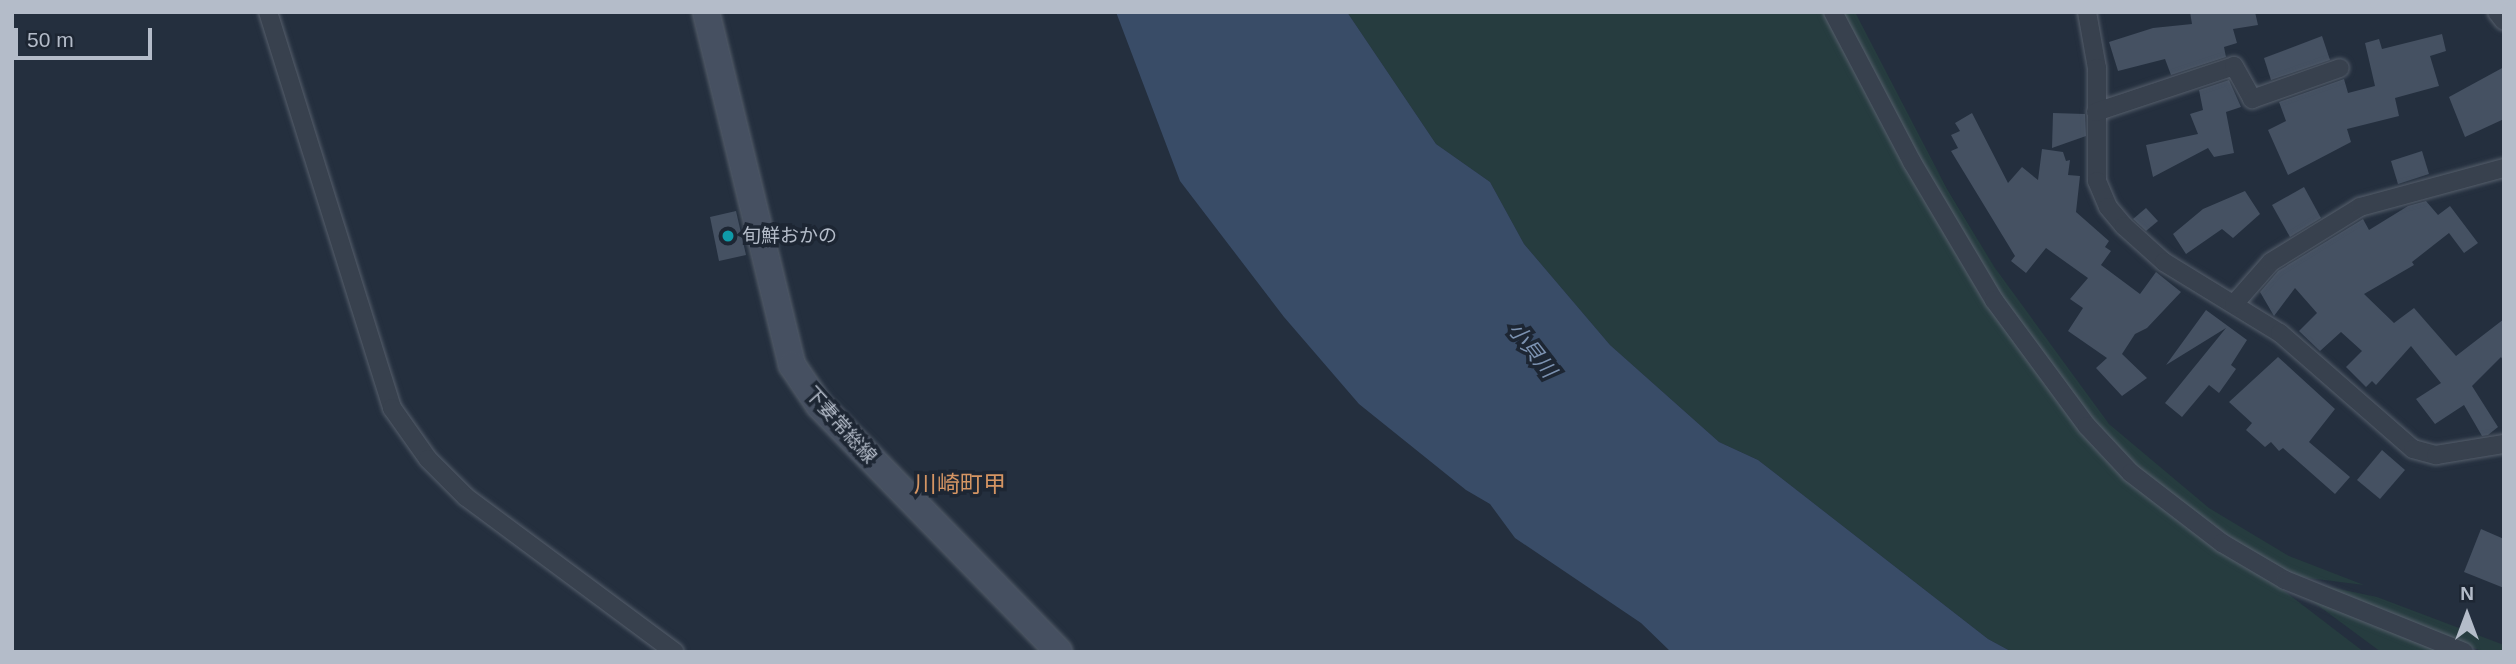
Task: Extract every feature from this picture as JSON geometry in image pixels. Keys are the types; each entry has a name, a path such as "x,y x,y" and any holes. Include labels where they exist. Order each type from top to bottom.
{"main road":[{"name":"下妻常総線","path":"706,12 792,365 819,405 1059,652"}],"street":[{"path":"268,12 392,408 428,458 467,497 675,652"},
{"path":"1833,12 1912,162 1994,300 2087,426 2132,473 2222,543 2286,579 2463,652"},
{"path":"2087,12 2097,68 2097,181 2108,207 2164,262 2280,333 2413,449 2436,455 2504,444"},
{"path":"2497,12 2504,21"},
{"path":"2096,112 2234,66 2252,99 2340,68"},
{"path":"2234,304 2271,262 2360,207 2504,168"}],"green space":[{"path":"1347,12 1827,12 1890,133 2099,449 2364,652 2012,652 1988,639 1758,460 1719,442 1610,345 1524,244 1490,182 1436,144"},
{"path":"1840,12 1855,12 1947,189 1995,268 2109,424 2209,508 2289,556 2364,585 2292,576 2257,556 2144,475 2094,426 2044,363 1936,196"},
{"path":"2320,585 2377,597 2504,645 2504,652 2485,652 2384,617"},
{"path":"2308,598 2449,652 2381,652"}],"water":[{"name":"小貝川","path":"1116,12 1347,12 1436,144 1490,182 1524,244 1610,345 1719,442 1758,460 1988,639 2012,652 1671,652 1641,623 1515,538 1490,504 1466,490 1359,404 1284,317 1180,181"}],"building":[{"path":"2190,12 2255,12 2258,25 2233,29 2237,43 2224,47 2226,57 2171,75 2165,59 2118,71 2109,42 2153,28 2192,24"},
{"path":"2442,34 2446,51 2430,56 2439,86 2395,98 2399,116 2347,129 2351,142 2288,175 2268,130 2286,121 2279,102 2344,79 2348,93 2375,86 2365,43 2379,39 2382,49"},
{"path":"2322,36 2330,60 2271,80 2264,58"},
{"path":"2504,67 2504,119 2465,137 2449,97"},
{"path":"2229,80 2241,107 2226,112 2234,153 2214,157 2208,148 2153,177 2146,145 2198,134 2190,114 2203,110 2199,90"},
{"path":"1972,113 2008,183 2022,167 2038,180 2042,149 2063,152 2066,161 2070,160 2068,175 2080,176 2076,212 2109,241 2105,247 2111,251 2101,265 2140,294 2156,272 2181,292 2147,328 2135,334 2122,354 2147,378 2122,396 2096,368 2107,358 2068,331 2083,308 2070,299 2088,278 2046,248 2026,273 2011,261 2015,256 1951,151 1958,148 1951,135 1960,131 1955,123"},
{"path":"2053,113 2085,114 2086,136 2052,148"},
{"path":"2422,151 2429,174 2398,184 2391,161"},
{"path":"2304,187 2321,218 2290,237 2272,205"},
{"path":"2245,191 2260,214 2233,238 2222,229 2186,254 2173,234 2203,209"},
{"path":"2426,201 2438,215 2450,206 2478,243 2464,253 2449,233 2412,262 2414,265 2364,294 2394,323 2414,308 2456,356 2504,319 2504,362 2501,357 2472,386 2498,427 2488,435 2482,436 2464,405 2435,424 2416,399 2441,383 2411,346 2376,385 2372,381 2366,387 2346,367 2362,351 2341,332 2320,351 2299,331 2317,313 2295,288 2274,316 2260,292 2278,271 2363,219 2369,230 2408,206"},
{"path":"2146,208 2158,221 2146,231 2133,219"},
{"name":"旬鮮おかの","path":"736,211 746,255 719,261 710,217"},
{"path":"2206,310 2247,340 2231,365 2236,369 2219,393 2209,385 2182,417 2165,403 2226,328 2166,365"},
{"path":"2278,357 2335,409 2309,442 2350,477 2335,494 2283,448 2279,451 2271,442 2265,447 2246,430 2252,423 2229,402"},
{"path":"2382,450 2405,470 2380,499 2357,480"},
{"path":"2481,529 2504,539 2504,588 2464,572"}],"place":[{"name":"旬鮮おかの","path":"728,236"}],"district":[{"name":"川崎町甲","path":"960,484"}]}
